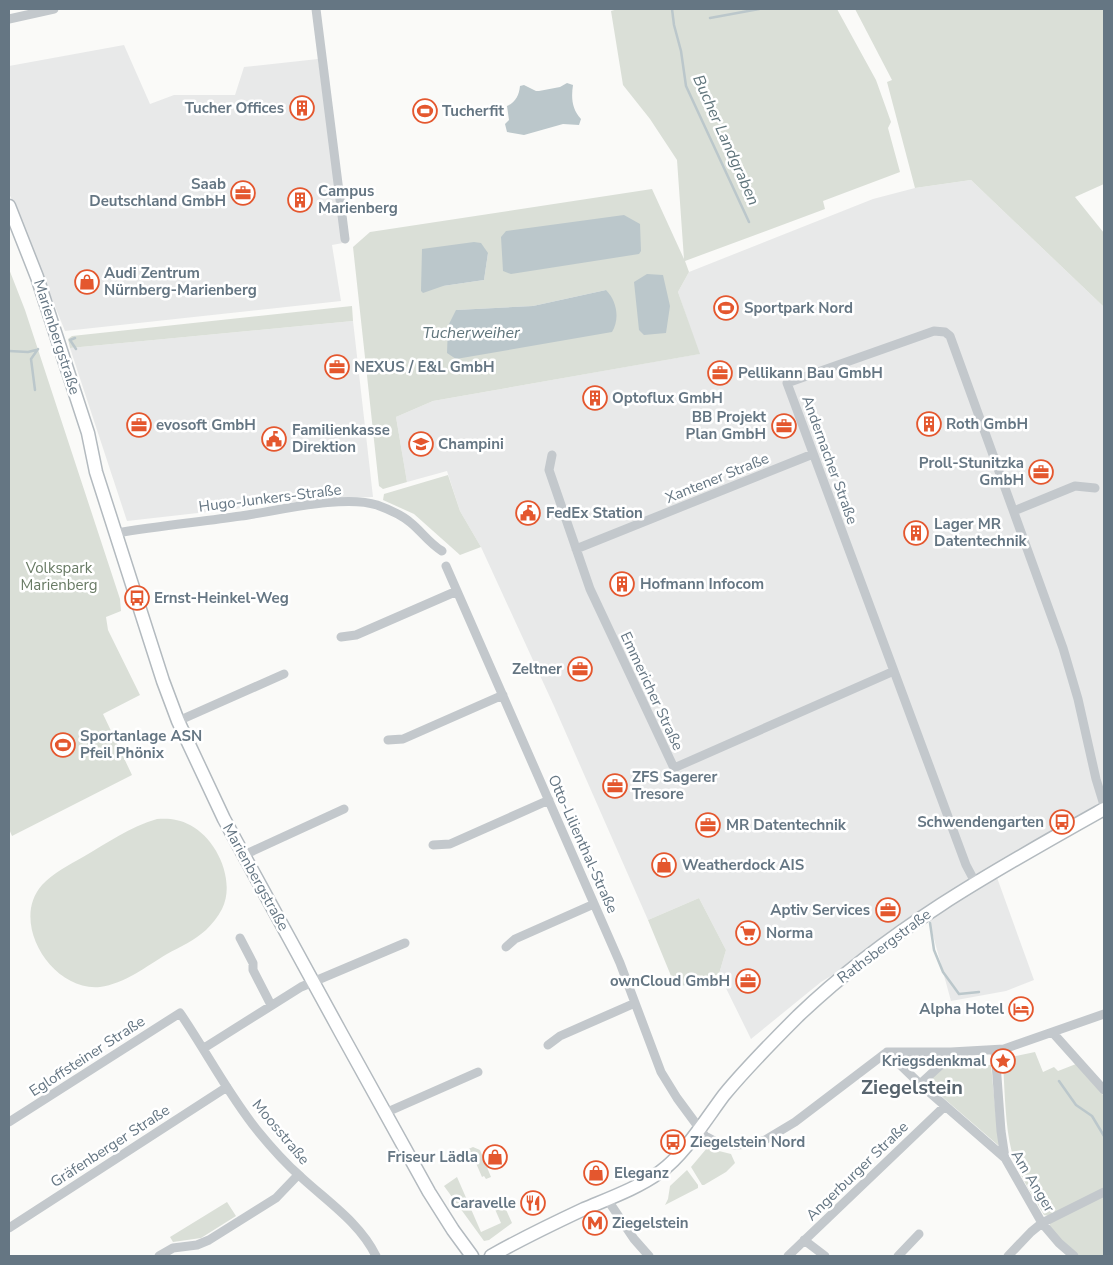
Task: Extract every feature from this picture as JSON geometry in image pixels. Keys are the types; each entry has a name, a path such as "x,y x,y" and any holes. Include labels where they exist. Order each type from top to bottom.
{"main road":[{"name":"Marienbergstraße","path":"9,206 12,225 37,277 88,433 96,472 163,681 178,721 211,793 313,982 429,1192 472,1256"},
{"name":"Rathsbergstraße","path":"491,1256 537,1232 642,1183 665,1168 757,1058 814,1002 890,939 975,882 1104,809"}],"street":[{"path":"9,19 54,9"},
{"path":"316,9 345,239"},
{"name":"Andernacher Straße","path":"975,882 966,864 787,383 934,331 945,332 953,340 1071,674 1104,805"},
{"name":"Xantener Straße","path":"576,549 812,454"},
{"name":"Emmericher Straße","path":"552,455 549,470 590,589 674,768 894,671"},
{"path":"1014,511 1075,486 1095,488"},
{"name":"Hugo-Junkers-Straße","path":"116,533 333,502 352,501 375,504 395,513 409,521 442,550"},
{"name":"Otto-Lilienthal-Straße","path":"446,566 594,904 661,1072 700,1128 710,1139 725,1144 743,1145 765,1140 795,1122 887,1052"},
{"path":"341,637 356,635 457,591"},
{"path":"178,721 284,674"},
{"path":"388,740 403,739 503,695"},
{"path":"433,845 450,844 549,800"},
{"path":"244,855 344,809"},
{"path":"506,947 514,939 594,904"},
{"path":"240,938 253,963 253,970 271,1005"},
{"path":"204,1048 301,987 406,943"},
{"path":"548,1045 560,1036 635,1003"},
{"name":"Moosstraße","path":"180,1012 227,1087 257,1129 298,1175 357,1227 369,1241 376,1256"},
{"name":"Egloffsteiner Straße","path":"9,1122 180,1012"},
{"path":"887,1052 995,1050 1053,1033 1104,1014"},
{"path":"1053,1033 1104,1090"},
{"path":"995,1050 1001,1130 1006,1158"},
{"name":"Am Anger","path":"887,1052 920,1084 1006,1158 1042,1223 1059,1243 1074,1256"},
{"path":"920,1084 944,1062 951,1052"},
{"path":"385,1113 478,1072"},
{"name":"Gräfenberger Straße","path":"9,1228 227,1087"},
{"name":"Angerburger Straße","path":"788,1256 945,1106"},
{"path":"159,1256 173,1248 197,1245 208,1240 276,1198 298,1175"},
{"path":"1008,1256 1042,1223 1104,1192"},
{"path":"607,1199 634,1239 649,1256"},
{"path":"898,1256 919,1234"},
{"path":"804,1240 825,1256"}],"shaded area":[{"path":"124,45 150,104 174,95 235,95 244,67 318,59 343,243 332,245 341,301 65,331 9,193 9,66"},
{"path":"971,180 1104,307 1104,823 1101,813 995,872 1034,980 1006,991 951,1001 928,917 821,982 751,1039 719,974 726,950 699,898 648,920 554,706 481,547 460,511 447,471 407,482 396,417 433,401 699,354 678,292 689,272 873,199 915,188"},
{"path":"353,321 373,497 331,498 127,521 70,348"}],"green space":[{"path":"618,9 837,9 876,80 891,122 888,128 900,172 823,201 825,209 685,261 689,272 678,292 700,354 433,401 396,417 407,482 383,489 379,486 353,247 370,232 652,189 684,259 677,160 650,119 623,85 611,11","holes":["488,253 484,280 443,286","606,290 612,332 456,310 533,306"]},
{"path":"855,9 1104,9 1104,184 1075,197 1104,233 1104,307 971,180 915,188 887,82 892,80"},
{"name":"Volkspark Marienberg","path":"9,269 25,310 120,599 121,611 106,617 108,630 140,695 103,714 132,775 12,836 9,829"},
{"path":"352,306 353,321 70,348 68,339 72,336"},
{"path":"448,475 460,511 481,547 460,555 414,514 383,500 384,494"},
{"path":"157,819 174,819 190,825 200,831 216,850 225,874 227,886 226,898 222,909 208,928 197,937 118,982 100,987 82,986 66,978 52,967 41,952 33,935 30,917 33,900 42,885 61,870 128,831"},
{"path":"699,898 726,950 719,974 676,988 648,920"},
{"path":"1035,1052 1043,1072 1054,1067 1058,1071 1076,1064 1104,1096 1104,1189 1049,1216 1044,1215 1014,1161 1008,1132 1006,1109 1003,1064 1011,1057"},
{"path":"946,1063 991,1065 999,1146 925,1082"},
{"path":"473,1147 480,1150 491,1177 486,1179 484,1176 482,1177 472,1154 466,1156 464,1151"},
{"path":"707,1148 731,1154 735,1163 726,1172 702,1185 691,1167"},
{"path":"687,1170 698,1185 698,1188 665,1205 670,1186"},
{"path":"457,1177 481,1232 501,1223 494,1207 503,1203 512,1223 489,1240 484,1241 444,1186"},
{"path":"1104,1196 1104,1256 1078,1256 1057,1237 1050,1227 1050,1223"},
{"path":"227,1202 236,1216 201,1238 173,1242 170,1237"}],"water":[{"path":"567,83 573,85 573,103 581,119 579,125 563,124 524,135 507,132 505,124 509,120 507,106 516,98 520,86 524,85 539,91 560,87"},
{"path":"624,215 640,224 641,251 639,254 511,274 503,271 501,237 506,231"},
{"name":"Tucherweiher","path":"474,242 481,243 488,253 484,280 443,286 423,293 421,291 422,249"},
{"path":"647,274 663,275 670,306 666,333 644,335 639,330 634,282"},
{"name":"Tucherweiher","path":"606,290 613,299 617,316 612,332 456,359 447,353 448,326 456,310 533,306"}],"waterway":[{"name":"Bucher Landgraben","path":"672,9 686,86 749,222"},
{"path":"710,18 759,9"},
{"path":"75,338 70,340 76,349"},
{"path":"35,390 31,359 38,349"},
{"path":"9,351 28,352 36,350"},
{"path":"930,923 934,950 943,972 959,994 979,992"},
{"path":"1059,1081 1076,1105 1092,1116 1104,1136"}],"place":[{"name":"Tucher Offices","path":"302,108"},
{"name":"Tucherfit","path":"425,111"},
{"name":"Saab Deutschland GmbH","path":"243,193"},
{"name":"Campus Marienberg","path":"300,200"},
{"name":"Audi Zentrum Nürnberg-Marienberg","path":"87,282"},
{"name":"Sportpark Nord","path":"726,308"},
{"name":"NEXUS / E&L GmbH","path":"337,367"},
{"name":"Pellikann Bau GmbH","path":"720,373"},
{"name":"Optoflux GmbH","path":"595,398"},
{"name":"Roth GmbH","path":"929,424"},
{"name":"evosoft GmbH","path":"139,425"},
{"name":"BB Projekt Plan GmbH","path":"784,426"},
{"name":"Familienkasse Direktion","path":"274,439"},
{"name":"Champini","path":"421,444"},
{"name":"Proll-Stunitzka GmbH","path":"1041,472"},
{"name":"FedEx Station","path":"528,513"},
{"name":"Lager MR Datentechnik","path":"916,533"},
{"name":"Hofmann Infocom","path":"622,584"},
{"name":"Ernst-Heinkel-Weg","path":"137,598"},
{"name":"Zeltner","path":"580,669"},
{"name":"Sportanlage ASN Pfeil Phönix","path":"63,745"},
{"name":"ZFS Sagerer Tresore","path":"615,786"},
{"name":"Schwendengarten","path":"1062,822"},
{"name":"MR Datentechnik","path":"708,825"},
{"name":"Weatherdock AIS","path":"664,865"},
{"name":"Aptiv Services","path":"888,910"},
{"name":"Norma","path":"748,933"},
{"name":"ownCloud GmbH","path":"748,981"},
{"name":"Alpha Hotel","path":"1021,1009"},
{"name":"Kriegsdenkmal","path":"1003,1061"},
{"name":"Ziegelstein Nord","path":"673,1142"},
{"name":"Friseur Lädla","path":"495,1157"},
{"name":"Eleganz","path":"596,1173"},
{"name":"Caravelle","path":"533,1203"},
{"name":"Ziegelstein","path":"595,1223"}],"district":[{"name":"Ziegelstein","path":"912,1087"}]}
